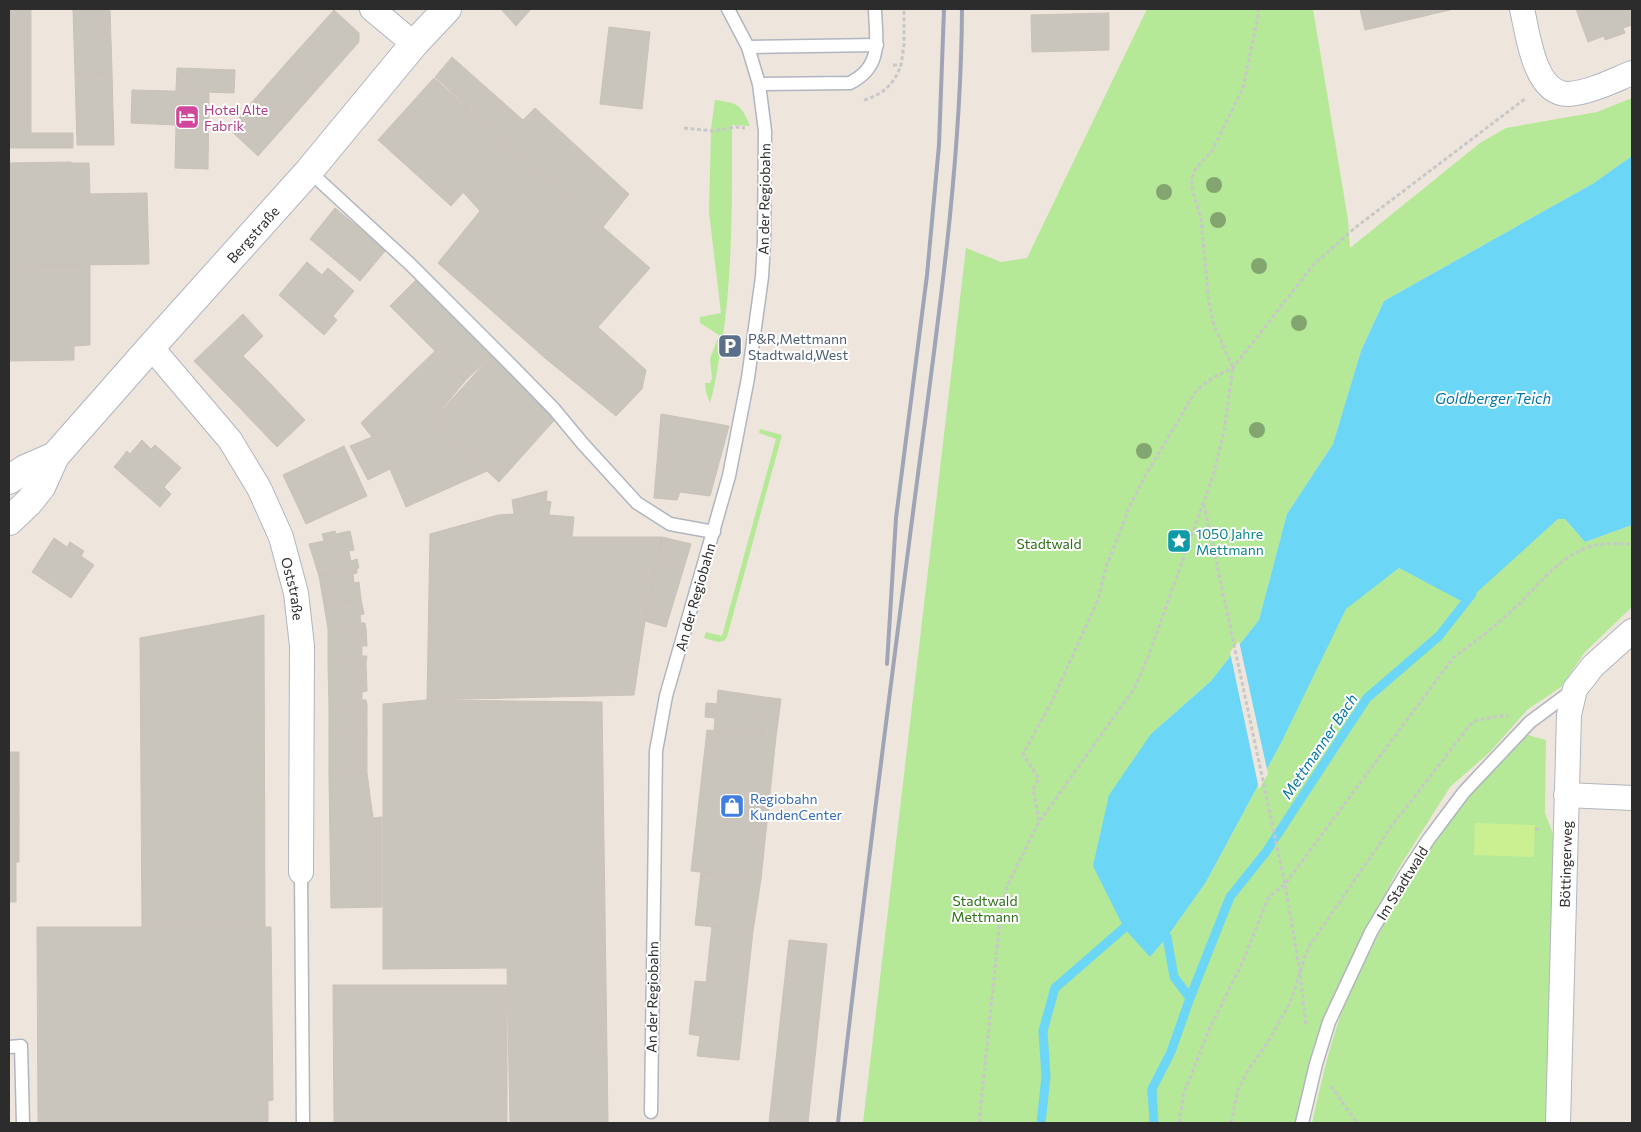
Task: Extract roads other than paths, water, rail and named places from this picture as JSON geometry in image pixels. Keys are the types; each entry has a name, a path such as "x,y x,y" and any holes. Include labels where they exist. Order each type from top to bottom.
{"street":[{"path":"372,9 414,44"},
{"name":"Bergstraße","path":"9,521 29,502 41,487 55,456 309,171 414,44 447,9"},
{"path":"1522,9 1534,60 1546,84 1553,90 1568,94 1591,89 1632,73"},
{"name":"Oststraße","path":"151,347 230,440 259,488 281,537 296,593 302,646 301,872"},
{"name":"Bergstraße","path":"9,480 25,469 55,456"},
{"name":"Böttingerweg","path":"1558,1123 1569,715 1575,689 1592,666 1632,631"},
{"path":"1566,795 1632,798"}],"lane":[{"name":"An der Regiobahn","path":"651,1112 656,752 666,696 729,476 741,417 758,311 764,242 764,130 759,84 748,47 728,9"},
{"path":"759,84 850,83 863,76 873,62 876,45 876,9"},
{"path":"748,47 876,45"},
{"path":"309,171 410,264 507,360 554,409 637,503 670,524 714,532"},
{"name":"Im Stadtwald","path":"1302,1123 1316,1064 1329,1022 1371,932 1405,875 1428,840 1464,792 1530,722 1575,689"},
{"path":"301,872 303,1123"},
{"path":"9,1047 21,1046 23,1123"}],"water":[{"name":"Goldberger Teich","path":"1632,156 1632,525 1585,542 1565,519 1558,519 1465,603 1399,568 1346,609 1281,743 1206,882 1167,937 1150,957 1124,928 1093,866 1109,795 1151,734 1211,681 1259,620 1287,514 1333,444 1361,351 1384,301 1594,183"}],"waterway":[{"name":"Mettmanner Bach","path":"1154,1123 1152,1089 1171,1052 1230,897 1266,852 1367,698 1439,636 1472,594"},
{"path":"1041,1123 1046,1077 1043,1031 1055,988 1124,928"},
{"path":"1167,937 1174,977 1190,998"}],"railway":[{"path":"887,664 896,518 927,275 939,145 944,9"},
{"path":"838,1123 875,810 946,253 957,131 962,9"}],"place":[{"name":"Hotel Alte Fabrik","path":"187,117"},
{"name":"P&R,Mettmann Stadtwald,West","path":"730,346"},
{"name":"1050 Jahre Mettmann","path":"1179,541"},
{"name":"Regiobahn KundenCenter","path":"732,806"}],"park label":[{"name":"Stadtwald","path":"1049,543"},
{"name":"Stadtwald Mettmann","path":"985,908"}]}
